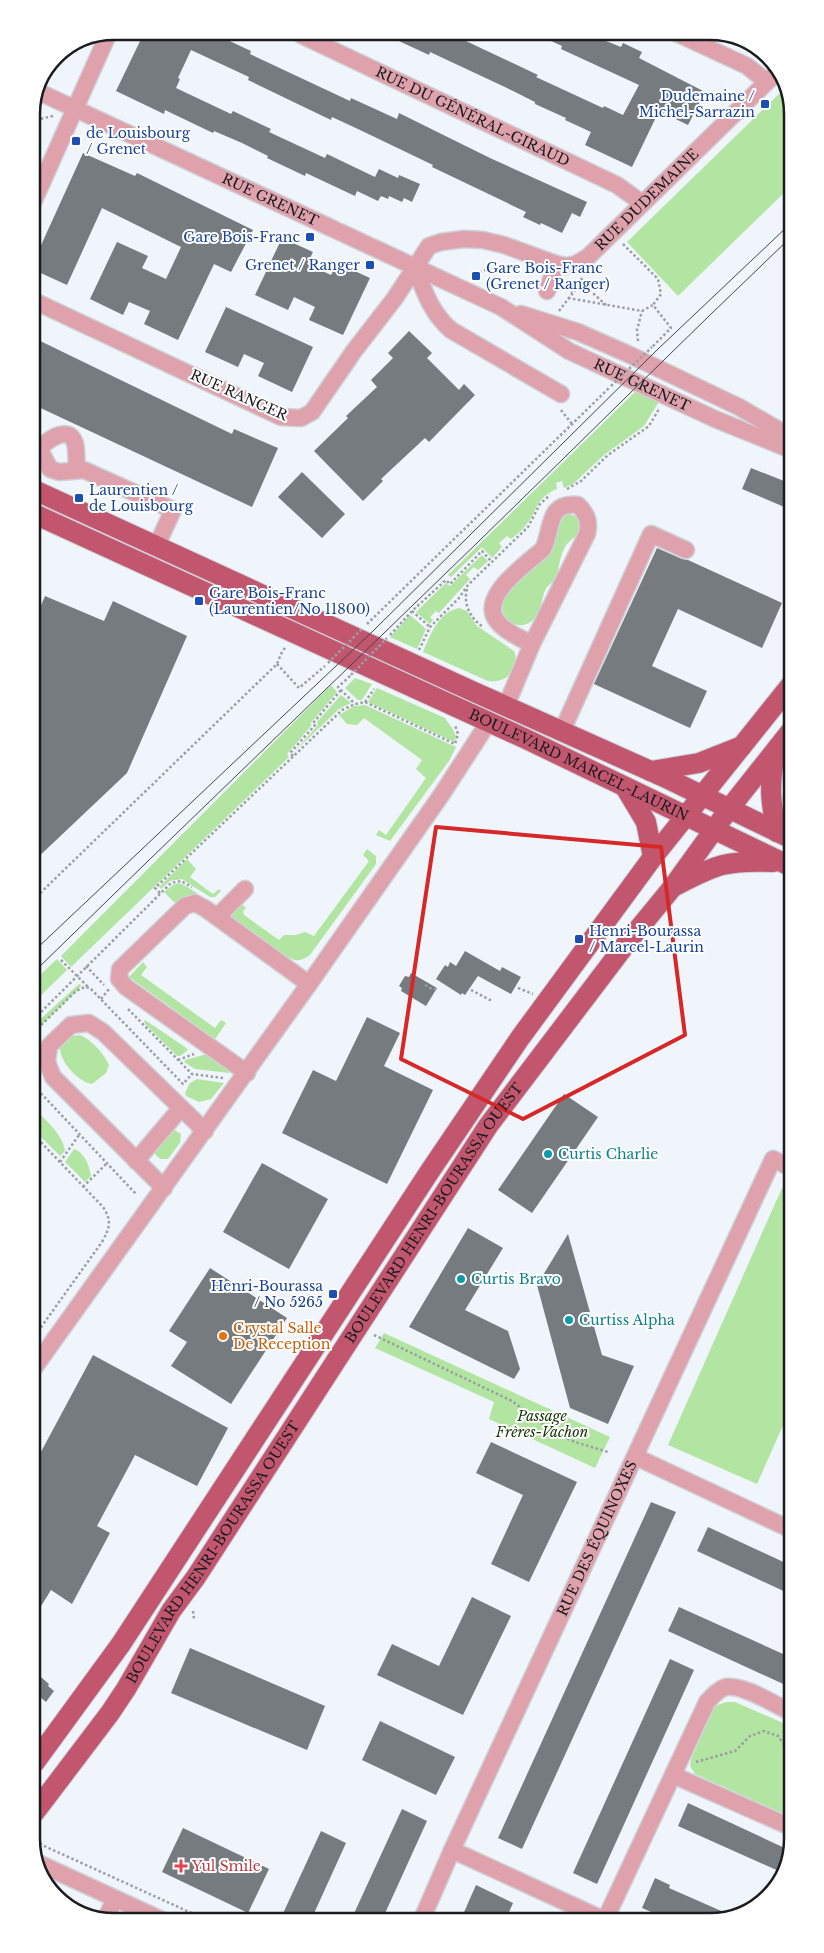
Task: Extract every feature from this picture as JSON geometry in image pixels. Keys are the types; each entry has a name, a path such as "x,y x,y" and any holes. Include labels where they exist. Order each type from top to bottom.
{"main road":[{"name":"BOULEVARD MARCEL-LAURIN","path":"40,492 383,644 506,706 651,771 784,835"},
{"name":"BOULEVARD MARCEL-LAURIN","path":"40,517 359,671 488,723 625,786 784,864"},
{"name":"BOULEVARD HENRI-BOURASSA OUEST","path":"40,1755 121,1644 486,1087 546,1001 653,857 784,694"},
{"name":"BOULEVARD HENRI-BOURASSA OUEST","path":"40,1807 126,1689 171,1611 196,1577 488,1126 784,740"},
{"path":"651,771 698,763 742,746"},
{"path":"775,751 770,787 771,804 784,835"},
{"path":"625,786 646,822 653,857"},
{"path":"672,888 702,872 725,863 743,861 784,865"}],"street":[{"name":"RUE DU GÉNÉRAL-GIRAUD","path":"312,40 617,185 642,203"},
{"path":"691,40 772,77"},
{"path":"40,187 105,41"},
{"name":"RUE DUDEMAINE","path":"415,267 429,246 464,238 491,242 556,264 571,265 581,262 772,77"},
{"name":"RUE GRENET","path":"43,94 501,307 586,335 706,390 784,433"},
{"path":"548,291 556,264"},
{"path":"415,267 432,309 447,327 561,402"},
{"name":"RUE RANGER","path":"40,304 281,417 294,419 307,416 312,412 354,351 395,298 415,267"},
{"name":"RUE GRENET","path":"501,307 569,351 715,420 784,447"},
{"path":"40,446 60,434 72,437 75,445 77,470"},
{"path":"40,453 50,469 59,472 84,470 173,510 157,545"},
{"path":"40,492 59,472"},
{"path":"506,706 532,644 588,534 588,517 578,505 569,504 560,507 553,514 547,541 543,549 500,588 492,602 492,612 497,622 532,644"},
{"path":"562,731 651,534 686,550"},
{"path":"40,1341 164,1188 247,1073 442,794 488,723"},
{"path":"217,917 245,890"},
{"path":"247,1073 126,987 119,980 118,974 124,964 185,906 196,904 217,917 309,984"},
{"path":"164,1188 53,1077 47,1062 49,1046 71,1025 89,1023 102,1032 205,1131"},
{"path":"136,1161 181,1108"},
{"name":"RUE DES ÉQUINOXES","path":"425,1913 452,1850 773,1159 784,1164"},
{"path":"636,1457 784,1526"},
{"path":"608,1913 707,1702 715,1693 725,1687 740,1688 784,1709"},
{"path":"673,1776 784,1824"},
{"path":"452,1850 589,1913"},
{"path":"46,1867 141,1913"},
{"path":"108,1913 114,1899"}],"path":[{"path":"40,119 53,116"},
{"path":"568,298 642,311 653,305 661,294 658,280 623,244"},
{"path":"476,276 480,272 488,270 517,268"},
{"path":"558,313 582,281 607,306"},
{"path":"277,664 300,688 328,663 671,328 653,305"},
{"path":"639,343 637,330 642,311"},
{"path":"561,402 572,424"},
{"path":"562,491 581,481 608,455 649,426 661,406"},
{"path":"417,655 430,627 459,598 468,585 528,527 536,510 546,497 557,493"},
{"path":"355,704 338,687 359,671 412,611 446,580 450,584 482,551 492,562"},
{"path":"412,611 430,627"},
{"path":"40,893 277,664 281,654"},
{"path":"365,702 377,684"},
{"path":"293,756 290,753 316,724 314,722 341,690"},
{"path":"160,893 155,888 337,714 355,704 365,702 455,744 458,734 455,725 451,721"},
{"path":"40,1014 171,883 181,881 192,888"},
{"path":"61,960 90,988"},
{"path":"86,966 109,990 101,999"},
{"path":"424,985 437,989"},
{"path":"518,988 538,995"},
{"path":"471,990 492,1001"},
{"path":"122,1004 192,1074 224,1078"},
{"path":"183,1084 192,1074"},
{"path":"40,1093 136,1194"},
{"path":"60,1162 79,1135"},
{"path":"40,1141 102,1207 109,1216 110,1224 102,1242 40,1340"},
{"path":"84,1187 107,1163"},
{"path":"370,1333 512,1401 553,1432 575,1442 608,1452"},
{"path":"691,1764 735,1751 750,1736 764,1731 778,1736 784,1745"},
{"path":"40,1844 191,1913"}],"highlighted area":[{"path":"436,827 661,847 685,1035 523,1119 401,1059"}],"green space":[{"path":"781,92 784,114 784,193 678,296 627,242"},
{"path":"638,389 660,400 644,426 604,455 573,484 564,488 562,481 556,483 557,489 541,500 521,531 511,539 507,536 499,543 502,547 492,558 482,547 451,577 448,575"},
{"path":"568,513 577,517 580,524 577,536 563,550 556,581 547,587 536,617 523,625 516,625 506,618 503,611 504,595 561,515"},
{"path":"482,555 488,561 478,570 474,567 466,575 470,579 439,613 436,611 430,617 433,620 430,624 416,612 446,583 450,586"},
{"path":"459,608 467,611 477,626 514,651 516,658 514,669 506,678 488,681 423,652 436,625 446,614"},
{"path":"410,615 426,629 417,649 390,637"},
{"path":"355,678 372,684 362,700 358,700 345,688"},
{"path":"331,685 337,692 287,754 289,757 71,967 61,956"},
{"path":"377,688 445,718 454,731 456,737 454,742 368,702"},
{"path":"341,695 351,703 339,709 294,752 318,725 317,722"},
{"path":"365,705 456,747 449,761 390,841 376,835 379,830 386,835 426,778 416,769 422,760 364,718 357,725 347,724 339,715 354,706"},
{"path":"367,849 376,856 376,864 310,955 305,958 295,960 282,954 231,916 230,913 240,903 246,908 243,911 244,915 279,940 284,935 296,935 305,932 314,936 369,861 363,855"},
{"path":"187,859 196,869 190,877 213,894 219,889 221,891 215,897 210,897 182,879 170,881 161,889 159,887"},
{"path":"179,883 198,894 186,896 175,903 164,892"},
{"path":"57,959 67,970 40,996 40,975"},
{"path":"143,962 147,967 141,975 215,1028 221,1020 226,1023 215,1039 129,977"},
{"path":"79,984 81,985 40,1026 40,1020"},
{"path":"145,1020 188,1050 177,1056 145,1024"},
{"path":"80,1035 97,1048 109,1065 106,1073 92,1084 81,1080 70,1070 60,1052 60,1046 71,1036"},
{"path":"207,1054 229,1069 229,1073 195,1069 184,1062 185,1060"},
{"path":"197,1079 224,1083 211,1099 199,1102 186,1096 185,1093 190,1083"},
{"path":"40,1116 58,1134 64,1146 65,1151 60,1156 40,1136"},
{"path":"173,1129 181,1134 180,1143 168,1159 160,1159 153,1152"},
{"path":"74,1149 84,1156 89,1168 91,1176 85,1182 65,1162"},
{"path":"782,1188 784,1189 784,1423 757,1484 668,1445"},
{"name":"Passage Frères-Vachon","path":"384,1333 610,1437 595,1468 489,1419 494,1402 375,1348"},
{"path":"726,1702 735,1702 784,1723 784,1814 695,1774 690,1766 691,1759 715,1706"}],"building":[{"path":"141,40 228,40 251,51 250,54 350,101 351,98 397,119 399,113 490,158 587,202 580,217 572,213 562,233 541,223 540,225 523,217 526,212 432,167 433,165 332,117 331,120 248,80 249,77 191,50 178,78 180,79 176,88 231,114 233,111 271,129 269,132 325,158 327,154 375,177 379,169 398,178 399,175 420,184 412,202 404,198 402,202 389,196 388,199 381,196 378,201 357,191 355,196 306,173 305,176 267,158 268,156 242,143 214,131 213,133 165,110 164,114 116,91"},
{"path":"397,40 464,40 538,75 536,77 603,108 604,106 623,115 639,85 561,49 562,46 549,40 604,40 621,47 623,43 642,52 639,58 705,92 688,125 659,111 632,167 585,145 591,132 565,120 566,118 430,52 429,55"},
{"path":"83,153 135,176 137,173 253,230 231,272 214,264 178,340 144,324 150,311 129,302 123,315 90,299 117,242 148,256 142,268 166,279 181,247 102,208 67,285 40,273 40,247"},
{"path":"282,238 313,252 307,264 331,275 337,263 370,278 343,335 309,320 315,307 294,297 288,310 255,295"},
{"path":"226,307 313,347 292,392 258,376 264,363 244,354 238,367 205,352"},
{"path":"409,331 432,353 427,358 459,390 464,384 475,395 429,442 425,438 381,479 383,481 363,501 314,451 348,418 346,416 377,387 371,380 393,358 388,353"},
{"path":"40,341 232,434 234,429 278,448 252,507 40,408"},
{"path":"751,468 784,481 784,507 742,489"},
{"path":"302,472 345,514 322,538 278,497"},
{"path":"657,548 688,560 782,603 762,648 678,609 652,666 707,691 690,728 594,684"},
{"path":"45,596 104,621 113,601 187,636 127,773 40,855 40,608"},
{"path":"465,951 500,971 502,967 521,977 511,994 478,976 465,995 462,993 461,995 436,979 445,965 448,967 450,962 456,966"},
{"path":"411,973 437,988 426,1006 401,991 402,988 399,986 405,976 409,977"},
{"path":"367,1017 400,1033 384,1066 433,1090 387,1184 282,1133 313,1070 336,1081"},
{"name":"Curtis Charlie","path":"564,1094 598,1117 532,1213 498,1190"},
{"path":"262,1163 328,1199 289,1269 223,1232"},
{"name":"Curtis Bravo","path":"468,1228 503,1248 465,1310 508,1331 520,1369 514,1379 409,1327"},
{"name":"Curtiss Alpha","path":"568,1234 602,1355 634,1366 608,1424 570,1408 537,1285"},
{"path":"210,1268 287,1318 231,1404 171,1366 187,1342 169,1331"},
{"path":"93,1355 228,1428 197,1486 135,1455 97,1526 110,1533 72,1604 51,1590 40,1608 40,1454"},
{"path":"491,1442 577,1482 529,1582 491,1564 523,1495 476,1473"},
{"path":"651,1502 676,1512 522,1849 498,1838"},
{"path":"708,1527 784,1562 784,1591 697,1551"},
{"path":"472,1597 511,1616 463,1715 377,1675 392,1644 439,1666"},
{"path":"679,1607 784,1654 784,1684 668,1631"},
{"path":"190,1648 325,1706 307,1750 171,1693"},
{"path":"670,1659 694,1670 597,1884 573,1873"},
{"path":"40,1676 54,1691 46,1702 40,1697"},
{"path":"380,1721 455,1757 436,1795 362,1760"},
{"path":"688,1803 783,1847 780,1863 777,1870 678,1826"},
{"path":"402,1809 427,1821 385,1913 354,1913"},
{"path":"183,1828 269,1869 248,1913 162,1872"},
{"path":"321,1831 346,1843 314,1913 283,1913"},
{"path":"655,1878 670,1885 669,1888 724,1912 654,1913 642,1908"},
{"path":"476,1885 513,1903 509,1913 464,1913"}],"tram line":[{"path":"40,945 372,632 658,349 784,230"},
{"path":"40,966 784,244"}],"place":[{"name":"Dudemaine / Michel-Sarrazin","path":"765,104"},
{"name":"de Louisbourg / Grenet","path":"76,141"},
{"name":"Gare Bois-Franc","path":"310,237"},
{"name":"Grenet / Ranger","path":"370,265"},
{"name":"Gare Bois-Franc (Grenet / Ranger)","path":"476,276"},
{"name":"Laurentien / de Louisbourg","path":"79,498"},
{"name":"Gare Bois-Franc (Laurentien/No 11800)","path":"199,601"},
{"name":"Henri-Bourassa / Marcel-Laurin","path":"579,939"},
{"name":"Curtis Charlie","path":"548,1154"},
{"name":"Curtis Bravo","path":"461,1279"},
{"name":"Henri-Bourassa / No 5265","path":"333,1294"},
{"name":"Curtiss Alpha","path":"569,1320"},
{"name":"Crystal Salle De Reception","path":"223,1336"},
{"name":"Yul Smile","path":"181,1866"}]}
